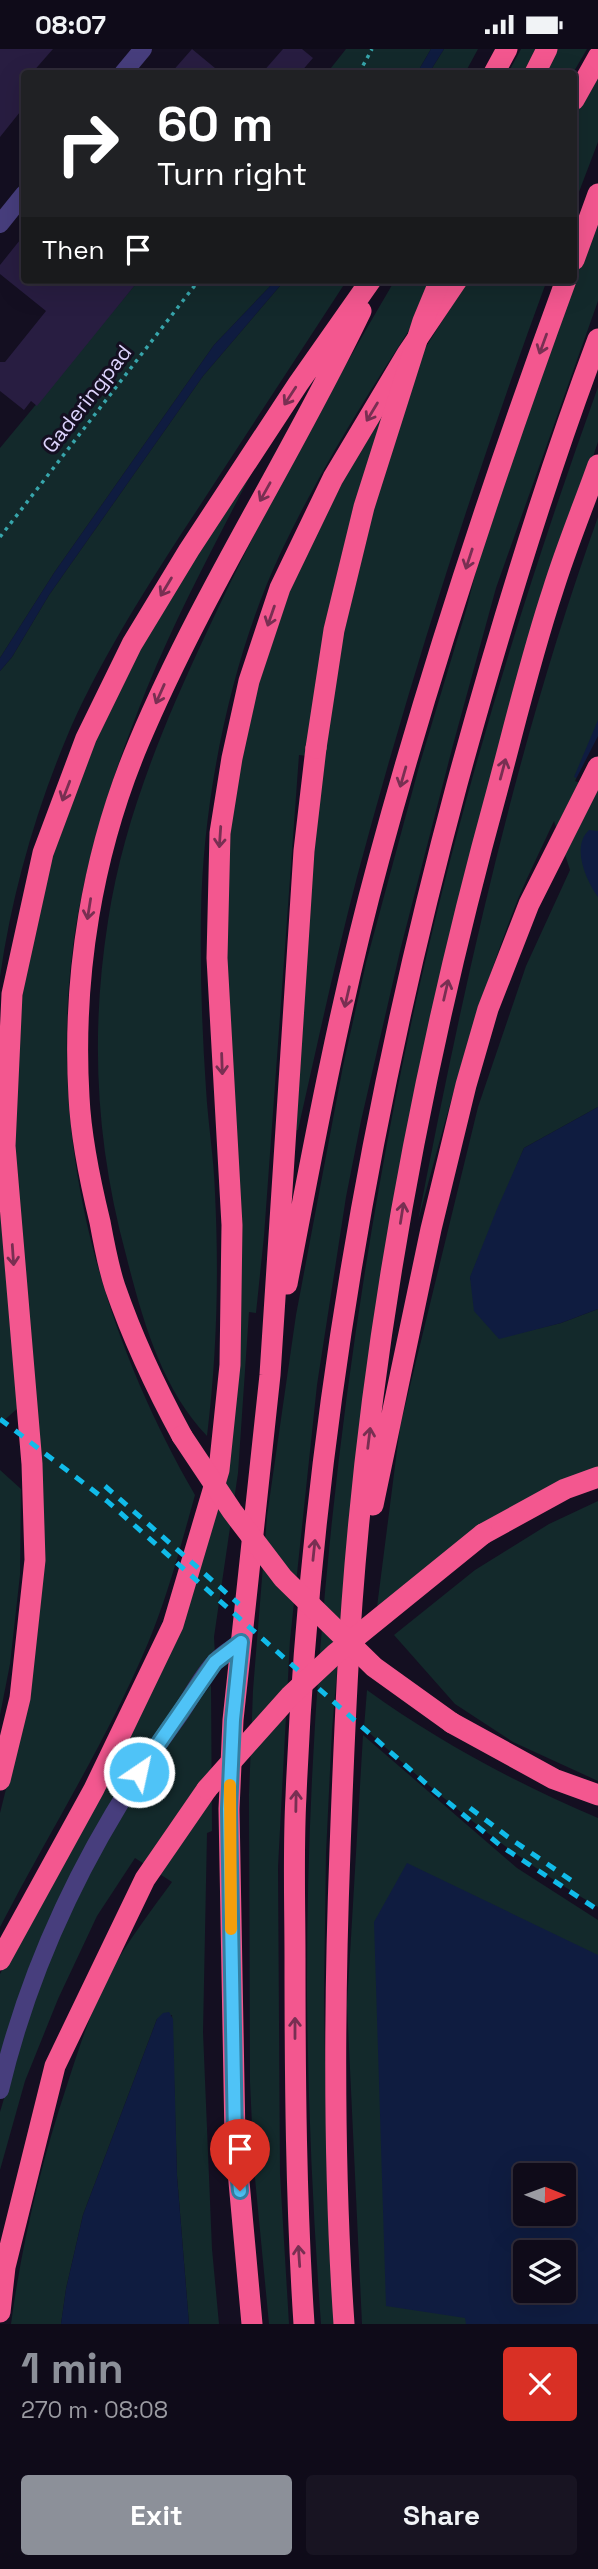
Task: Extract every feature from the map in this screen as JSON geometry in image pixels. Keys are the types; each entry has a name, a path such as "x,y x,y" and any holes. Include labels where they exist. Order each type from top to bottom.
{"highway":[{"path":"496,70 507,49"},
{"path":"536,70 547,49"},
{"path":"577,95 598,57"},
{"path":"577,252 598,194"},
{"path":"0,1780 20,1698 35,1560 32,1464 5,1146 12,994 43,853 86,738 132,644 189,550 298,384 368,284"},
{"path":"375,284 347,342 174,664 138,744 110,823 89,905 79,1024 79,1085 88,1173 114,1286 156,1388 182,1436 232,1511 283,1577 374,1667 452,1723 554,1779 598,1795"},
{"path":"252,2324 235,2138 229,1823 233,1720 270,1375 304,851 334,631 364,507 423,321 438,284"},
{"path":"0,1960 94,1789 173,1625 219,1470 230,1365 232,1225 217,958 220,833 248,681 280,588 333,478 407,354 454,284"},
{"path":"270,1375 321,1106 378,861 434,666 514,422 565,284"},
{"path":"304,2324 296,2209 296,1797 311,1572 347,1287 378,1111 429,891 488,671 558,444 598,339"},
{"path":"344,2324 339,2249 334,2007 352,1603 363,1485 380,1353 432,1052 466,903 552,591 598,465"},
{"path":"352,1603 431,1229 488,1009 529,904 598,767"},
{"path":"0,2312 5,2267 55,2066 145,1879 207,1789 290,1696 317,1671 379,1617 483,1534 565,1489 598,1477"}],"street":[{"path":"126,70 143,49"},
{"path":"0,224 21,198"},
{"path":"0,2090 16,2032 48,1945 98,1841 153,1751 215,1662 241,1642"}],"path":[{"path":"361,70 372,49"},
{"name":"Gaderingpad","path":"0,537 196,284"}],"green space":[{"path":"346,49 431,49 419,70 329,70"},
{"path":"444,49 478,49 467,70 431,70"},
{"path":"521,49 587,49 575,70 510,70"},
{"path":"598,73 598,142 577,197 577,108"},
{"path":"598,215 598,301 496,588 401,947 346,1197 317,1385 290,1640 278,1867 280,2174 289,2324 269,2324 254,2168 250,2082 249,1795 253,1690 267,1516 296,1315 343,1066 366,963 420,763 467,607 489,518 572,284 577,284 577,271"},
{"path":"136,284 272,284 214,345 54,573 0,658 0,448"},
{"path":"282,284 344,284 147,587 84,699 59,757 27,850 11,913 0,977 0,671 12,657 49,595 203,376"},
{"path":"393,284 439,284 336,447 298,517 263,593 234,682 223,729 207,823 201,935 203,1045 217,1254 215,1345 207,1436 177,1396 155,1351 139,1303 116,1213 102,1131 99,1089 102,964 123,848 159,741 226,592 319,412"},
{"path":"465,284 546,284 469,502 399,726 349,909 298,1130 292,1131 311,863 323,758 299,755 264,1236 256,1313 249,1312 238,1473 214,1637 215,1655 207,1657 179,1705 121,1791 0,2070 0,1974 104,1782 224,1464 226,847 251,705 286,594 333,495"},
{"path":"598,387 598,442 550,581 482,814 347,1553 332,1730 326,1853 324,1996 327,2197 334,2324 321,2324 308,2079 308,1885 312,1772 329,1547 357,1323 395,1101 458,830 510,651"},
{"path":"258,461 186,602 134,721 110,788 90,858 71,963 67,1033 69,1102 77,1171 91,1239 110,1305 134,1370 162,1434 195,1495 162,1607 132,1679 0,1927 0,1813 15,1753 30,1670 14,1146 16,1060 24,977 42,879 87,749 155,619"},
{"path":"598,517 598,1107 524,1148 470,1278 499,1338 561,1323 598,1309 598,1467 553,1487 455,1549 377,1607 400,1427 478,1107 526,966 570,870 554,821 518,899 489,978 418,1221 494,865 542,690"},
{"path":"0,1208 18,1408 0,1424"},
{"path":"0,1470 21,1489 20,1575 10,1664 0,1715"},
{"path":"598,1501 598,1781 513,1742 455,1704 394,1635 475,1570 549,1524"},
{"path":"211,1685 212,1831 207,1833 203,2032 212,2249 219,2324 189,2324 177,2176 172,2015 157,2019 83,2215 61,2324 11,2324 41,2173 86,2029 116,1963 172,1882 135,1858 97,1916 58,1999 25,2081 0,2170 0,2112 39,1981 102,1843 189,1713"},
{"path":"367,1690 422,1727 479,1760 537,1791 598,1818 598,1907 535,1868 476,1824 364,1728"},
{"path":"363,1735 517,1868 598,1920 598,2324 362,2324 347,2005"}],"water":[{"path":"431,49 444,49 431,70 419,70"},
{"path":"272,284 282,284 203,376 49,595 12,657 0,671 0,658 54,573 214,345"},
{"path":"598,720 598,787 574,777"},
{"path":"589,830 598,831 598,897 582,863 581,845"},
{"path":"598,1107 598,1309 561,1323 499,1339 474,1311 470,1277 497,1209 524,1148"},
{"path":"407,1863 598,1955 598,2324 466,2324 465,2318 386,2306 374,1922"},
{"path":"169,2012 173,2019 177,2176 189,2324 61,2324 83,2215 157,2019 163,2013"}],"pier":[{"path":"598,736 598,791 575,781"}],"building":[{"path":"0,49 53,49 35,70 21,70 21,111 0,137"},
{"path":"192,49 217,70 174,70"},
{"path":"283,49 302,49 313,58 303,70 265,70"},
{"path":"21,239 21,284 136,284 37,406 31,401 24,410 0,391 0,362 5,362 46,311 0,274 0,265"}],"railway":[{"path":"0,1419 107,1501 431,1788 501,1846 598,1910"},
{"path":"105,1486 239,1604"},
{"path":"470,1808 578,1885"}],"slow traffic":[{"path":"230,1785 231,1929"}],"route":[{"path":"139,1772 215,1662 241,1642 233,1720 229,1809 235,2138 240,2191"}]}
